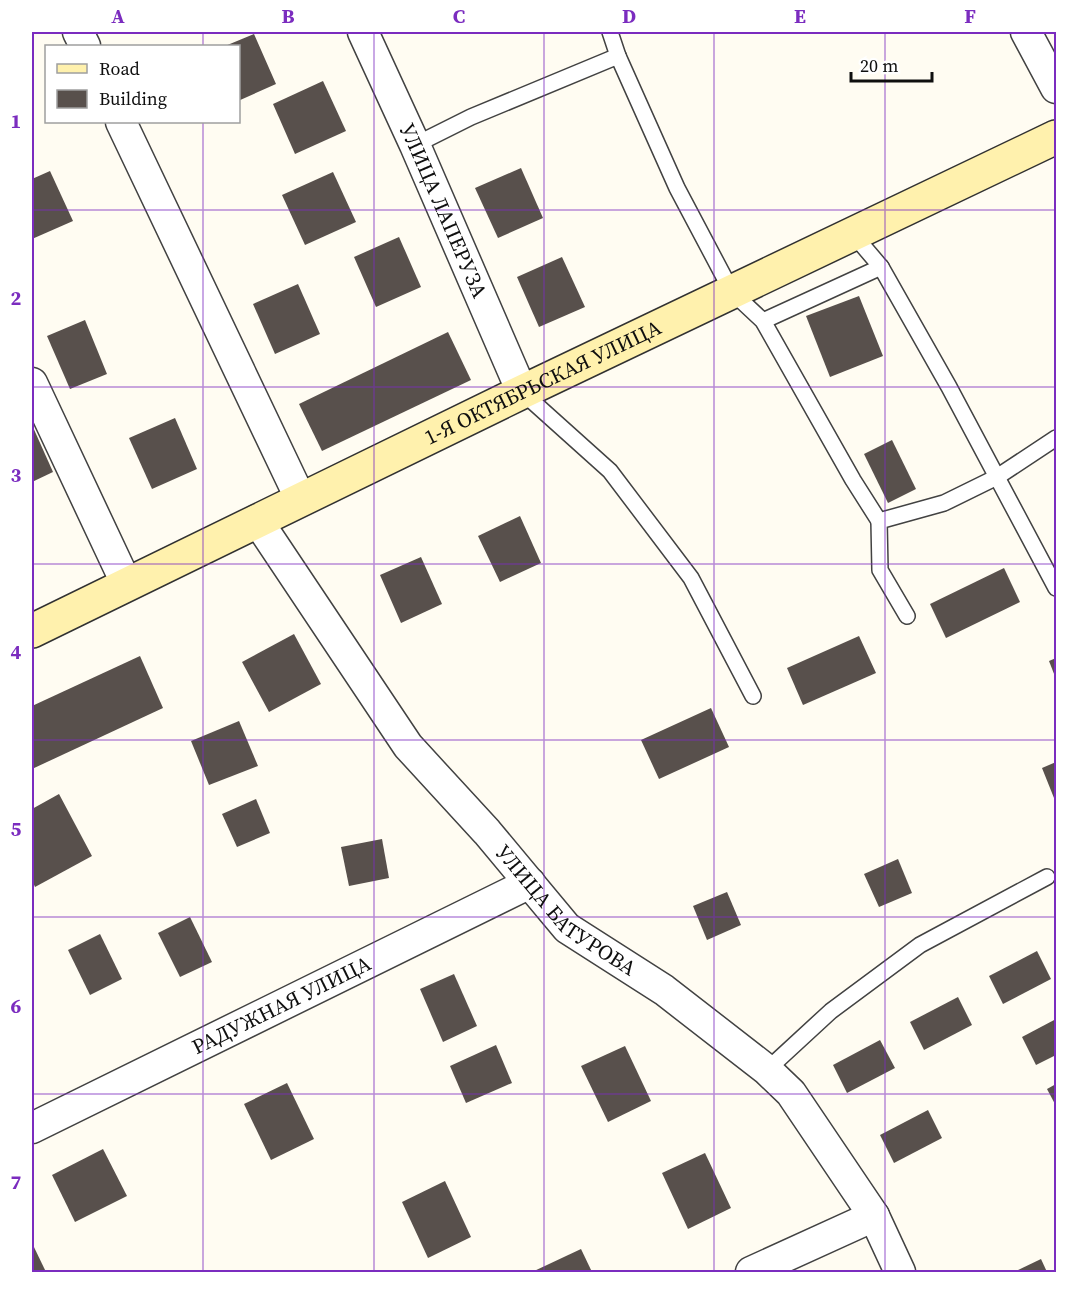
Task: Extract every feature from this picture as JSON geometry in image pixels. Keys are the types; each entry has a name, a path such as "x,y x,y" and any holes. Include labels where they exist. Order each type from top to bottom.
{"street":[{"name":"УЛИЦА ЛАПЕРУЗА","path":"363,32 415,145 522,392"},
{"path":"1026,32 1056,88"},
{"path":"121,123 301,500"},
{"name":"1-Я ОКТЯБРЬСКАЯ УЛИЦА","path":"32,631 522,392 1056,137"},
{"path":"32,383 127,585"},
{"name":"УЛИЦА БАТУРОВА","path":"257,520 408,746 487,832 567,928 664,990 767,1070 791,1093 874,1216 900,1272"},
{"name":"РАДУЖНАЯ УЛИЦА","path":"32,1128 530,883"},
{"path":"752,1272 874,1216"}],"lane":[{"path":"610,32 618,56 677,188 732,292 764,321 853,480 879,521 880,570 907,616"},
{"path":"415,145 471,117 618,56"},
{"path":"853,234 881,267 949,387 1056,588"},
{"path":"764,321 881,267"},
{"path":"522,392 610,471 692,578 753,696"},
{"path":"879,521 944,503 997,477 1056,438"},
{"path":"767,1070 831,1011 920,945 1047,877"}],"building":[{"path":"254,34 276,84 240,100 240,45 227,45"},
{"path":"323,81 346,131 295,154 273,104"},
{"path":"521,168 543,218 498,238 475,188"},
{"path":"50,171 73,221 32,239 32,179"},
{"path":"333,172 356,222 305,245 282,195"},
{"path":"399,237 421,287 376,307 354,257"},
{"path":"562,257 585,307 539,327 517,277"},
{"path":"298,284 320,334 275,354 253,304"},
{"path":"859,296 883,356 830,377 806,316"},
{"path":"85,320 107,374 70,389 47,336"},
{"path":"448,332 471,380 322,451 299,404"},
{"path":"175,418 197,469 152,489 129,438"},
{"path":"32,425 53,472 32,482"},
{"path":"892,440 916,489 888,503 864,454"},
{"path":"520,516 541,563 500,582 478,536"},
{"path":"421,557 442,604 401,623 380,575"},
{"path":"1004,568 1020,602 946,638 930,604"},
{"path":"294,634 321,684 269,712 242,662"},
{"path":"859,636 876,673 803,705 787,668"},
{"path":"140,656 163,708 32,769 32,706"},
{"path":"1056,658 1056,679 1049,661"},
{"path":"711,708 729,747 659,779 641,740"},
{"path":"239,721 258,766 209,785 191,741"},
{"path":"1056,762 1056,803 1042,768"},
{"path":"59,794 92,856 35,887 32,880 32,809"},
{"path":"256,799 270,833 237,847 222,814"},
{"path":"382,839 389,878 349,886 341,847"},
{"path":"898,859 912,893 879,907 864,874"},
{"path":"727,892 741,925 707,940 693,906"},
{"path":"190,917 212,962 180,977 158,933"},
{"path":"100,934 122,979 90,995 68,950"},
{"path":"1037,951 1051,979 1003,1004 989,976"},
{"path":"454,974 477,1026 443,1042 420,989"},
{"path":"958,997 972,1025 924,1050 910,1022"},
{"path":"1056,1019 1056,1055 1036,1065 1022,1037"},
{"path":"880,1040 895,1068 847,1093 833,1065"},
{"path":"496,1045 512,1083 466,1103 450,1066"},
{"path":"625,1046 651,1101 608,1122 581,1066"},
{"path":"287,1083 314,1139 271,1160 244,1104"},
{"path":"1056,1084 1056,1106 1047,1089"},
{"path":"928,1110 942,1138 894,1163 880,1135"},
{"path":"103,1149 127,1196 75,1222 52,1175"},
{"path":"705,1153 731,1208 688,1229 662,1173"},
{"path":"445,1181 471,1237 428,1258 402,1202"},
{"path":"32,1243 46,1272 32,1272"},
{"path":"581,1249 592,1272 532,1272"},
{"path":"1041,1259 1047,1272 1014,1272"}]}
